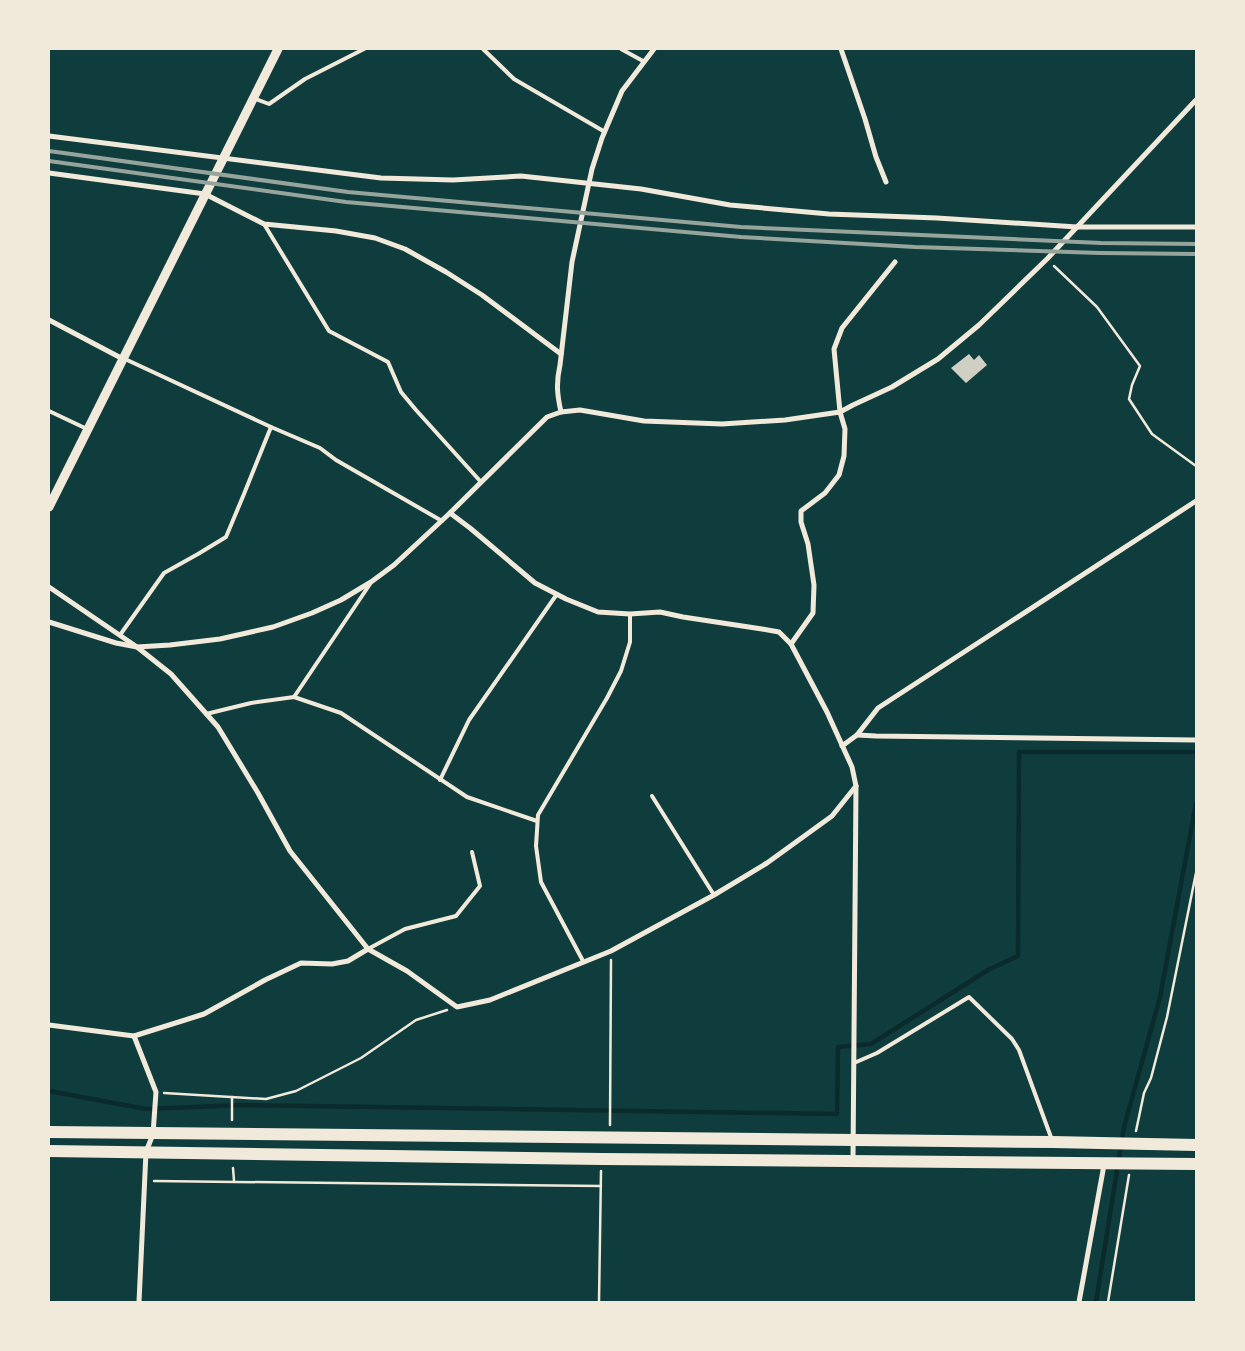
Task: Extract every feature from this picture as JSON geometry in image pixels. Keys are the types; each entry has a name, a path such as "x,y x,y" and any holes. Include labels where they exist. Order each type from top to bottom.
{"highway":[{"path":"49,1132 1196,1145"},
{"path":"49,1152 1196,1164"}],"street":[{"path":"49,507 278,49"},
{"path":"561,412 557,392 557,377 572,262 592,169 622,91 654,49"},
{"path":"841,49 886,182"},
{"path":"49,622 116,643 137,647 220,639 273,627 319,610 341,600 394,566 547,417 561,412 580,410 644,421 722,424 784,420 840,412 892,387 938,360 979,325 1047,259 1196,100"},
{"path":"49,136 381,178 453,180 521,176 640,189 740,206 829,214 1077,226 1196,227"},
{"path":"49,173 205,194 264,224 344,232 375,238 405,249 446,272 482,295 561,354"},
{"path":"791,644 813,613 814,585 808,544 801,522 801,511 825,493 838,475 844,456 845,430 840,412 834,349 842,328 895,262"},
{"path":"49,322 122,358"},
{"path":"842,746 857,735 878,708 1196,501"},
{"path":"450,513 535,583 598,612 630,614 660,612 762,628 779,632 791,644 827,712 852,767 856,786 853,1161"},
{"path":"49,587 137,647 171,674 218,727 290,851 368,949 406,971 457,1007 490,1000 611,951 714,895 767,863 832,816 856,786"},
{"path":"857,735 1008,739 1196,740"},
{"path":"49,1025 134,1036 204,1014 265,980 301,963 332,964 348,961 368,949"},
{"path":"134,1036 156,1092 153,1134 146,1152 139,1302"},
{"path":"1079,1302 1106,1163"}],"lane":[{"path":"253,98 269,104 305,79 364,49"},
{"path":"483,49 514,79 605,132"},
{"path":"621,49 644,62"},
{"path":"264,224 329,332 388,362 401,392 481,482"},
{"path":"122,358 320,448 336,460 442,521"},
{"path":"49,411 87,429"},
{"path":"120,635 164,572 226,537 271,427"},
{"path":"294,697 371,582"},
{"path":"440,780 469,720 557,594"},
{"path":"583,962 541,882 536,846 537,821 538,815 621,672 630,642 630,614"},
{"path":"206,714 251,703 294,697 340,713 466,797 537,821"},
{"path":"652,796 714,895"},
{"path":"368,949 404,929 456,916 480,886 472,852"},
{"path":"854,1063 877,1053 969,997 1012,1039 1018,1050 1053,1142"}],"path":[{"path":"1047,259 1097,307 1140,366 1132,385 1130,399 1152,434 1196,466"},
{"path":"1134,1144 1144,1093 1151,1078 1167,1017 1196,873"},
{"path":"610,1121 611,951"},
{"path":"156,1092 266,1099 296,1091 361,1058 416,1020 457,1007"},
{"path":"232,1097 232,1120"},
{"path":"599,1302 602,1159"},
{"path":"1108,1302 1130,1164"},
{"path":"233,1168 234,1182"},
{"path":"145,1181 601,1186"}],"building":[{"path":"969,354 974,360 979,355 987,365 966,383 951,368"}],"waterway":[{"path":"49,1091 146,1109 243,1105 837,1114 838,1047 871,1044 988,970 1018,956 1019,752 1196,752"},
{"path":"1096,1302 1124,1127 1160,997 1196,803"}],"railway":[{"path":"49,151 348,192 741,227 1101,243 1196,244"},
{"path":"49,161 346,202 741,237 915,247 1196,254"}]}
